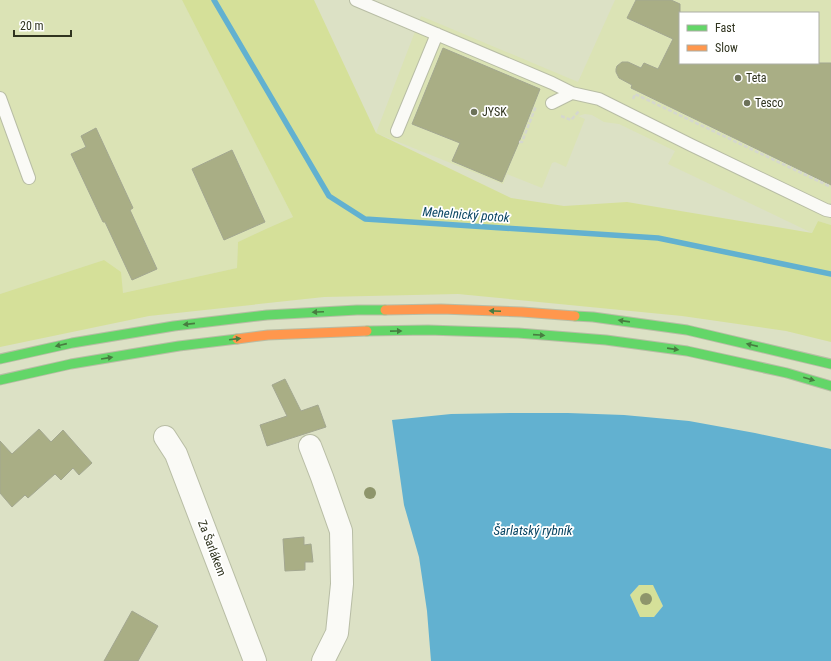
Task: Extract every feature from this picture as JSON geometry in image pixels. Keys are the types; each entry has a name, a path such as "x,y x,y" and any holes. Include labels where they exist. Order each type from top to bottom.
{"highway":[{"path":"0,359 94,339 174,326 259,316 357,310 441,310 522,312 593,317 687,330 831,364"},
{"path":"0,380 79,362 179,346 260,336 356,331 428,330 518,333 584,338 687,351 787,373 831,386"}],"street":[{"name":"Za Šarlákem","path":"165,437 176,454 255,661"},
{"path":"310,446 341,531 342,584 337,633 323,661"}],"lane":[{"path":"356,0 552,83 572,93 599,99 691,146 831,211"},
{"path":"397,131 437,34"},
{"path":"552,103 572,93"},
{"path":"0,98 29,178"}],"shaded area":[{"path":"0,0 182,0 293,217 238,242 237,268 123,293 104,260 0,294"},
{"path":"182,0 314,0 376,133 511,198 564,206 627,202 812,233 818,221 831,225 831,342 786,331 682,316 458,294 324,297 149,316 0,347 0,294 104,260 121,272 123,293 237,268 238,242 293,217"},
{"path":"615,0 831,0 831,225 818,221 812,233 668,164 675,151 619,124 604,122 592,115 585,114 578,116 585,119 566,167 555,162 552,163 542,188 507,174 503,184 376,133 421,16 578,82"},
{"path":"653,584 663,606 654,617 640,617 630,595 639,585"}],"water":[{"name":"Šarlatský rybník","path":"568,413 624,415 689,421 831,449 831,661 431,661 427,611 419,557 404,505 392,420 451,414","holes":["639,585 653,585 663,606 654,617 640,617 630,595"]}],"building":[{"name":"Tesco","path":"636,0 671,0 680,4 679,64 831,63 831,185 631,88 632,85 619,78 616,72 617,66 622,62 628,62 641,68 644,63 658,69 673,39 627,18"},
{"name":"JYSK","path":"443,48 540,89 502,182 452,161 460,143 412,124"},
{"path":"96,128 133,208 130,210 157,269 132,280 71,154 86,147 81,136"},
{"path":"232,150 265,222 224,240 192,169"},
{"path":"285,379 301,411 318,405 326,427 267,446 260,425 287,416 272,385"},
{"path":"39,429 51,442 63,430 92,463 79,475 73,468 61,480 55,474 28,498 25,495 12,507 0,493 0,441 12,454"},
{"path":"304,537 304,545 311,544 313,562 305,562 305,570 285,571 283,539"},
{"path":"132,611 158,626 138,661 104,661"}],"waterway":[{"name":"Mehelnický potok","path":"214,0 329,196 365,219 658,238 831,274"}],"traffic: fast":[{"path":"0,359 72,343 174,326 267,315 385,310"},
{"path":"575,316 593,317 687,330 831,364"},
{"path":"367,331 428,330 518,333 606,340 687,351 787,373 831,386"},
{"path":"0,380 71,364 179,346 237,339"}],"traffic: slow":[{"path":"385,310 441,309 522,312 575,316"},
{"path":"237,339 268,335 367,331"}],"place":[{"name":"Teta","path":"738,78"},
{"name":"Tesco","path":"747,103"},
{"name":"JYSK","path":"474,112"}]}
